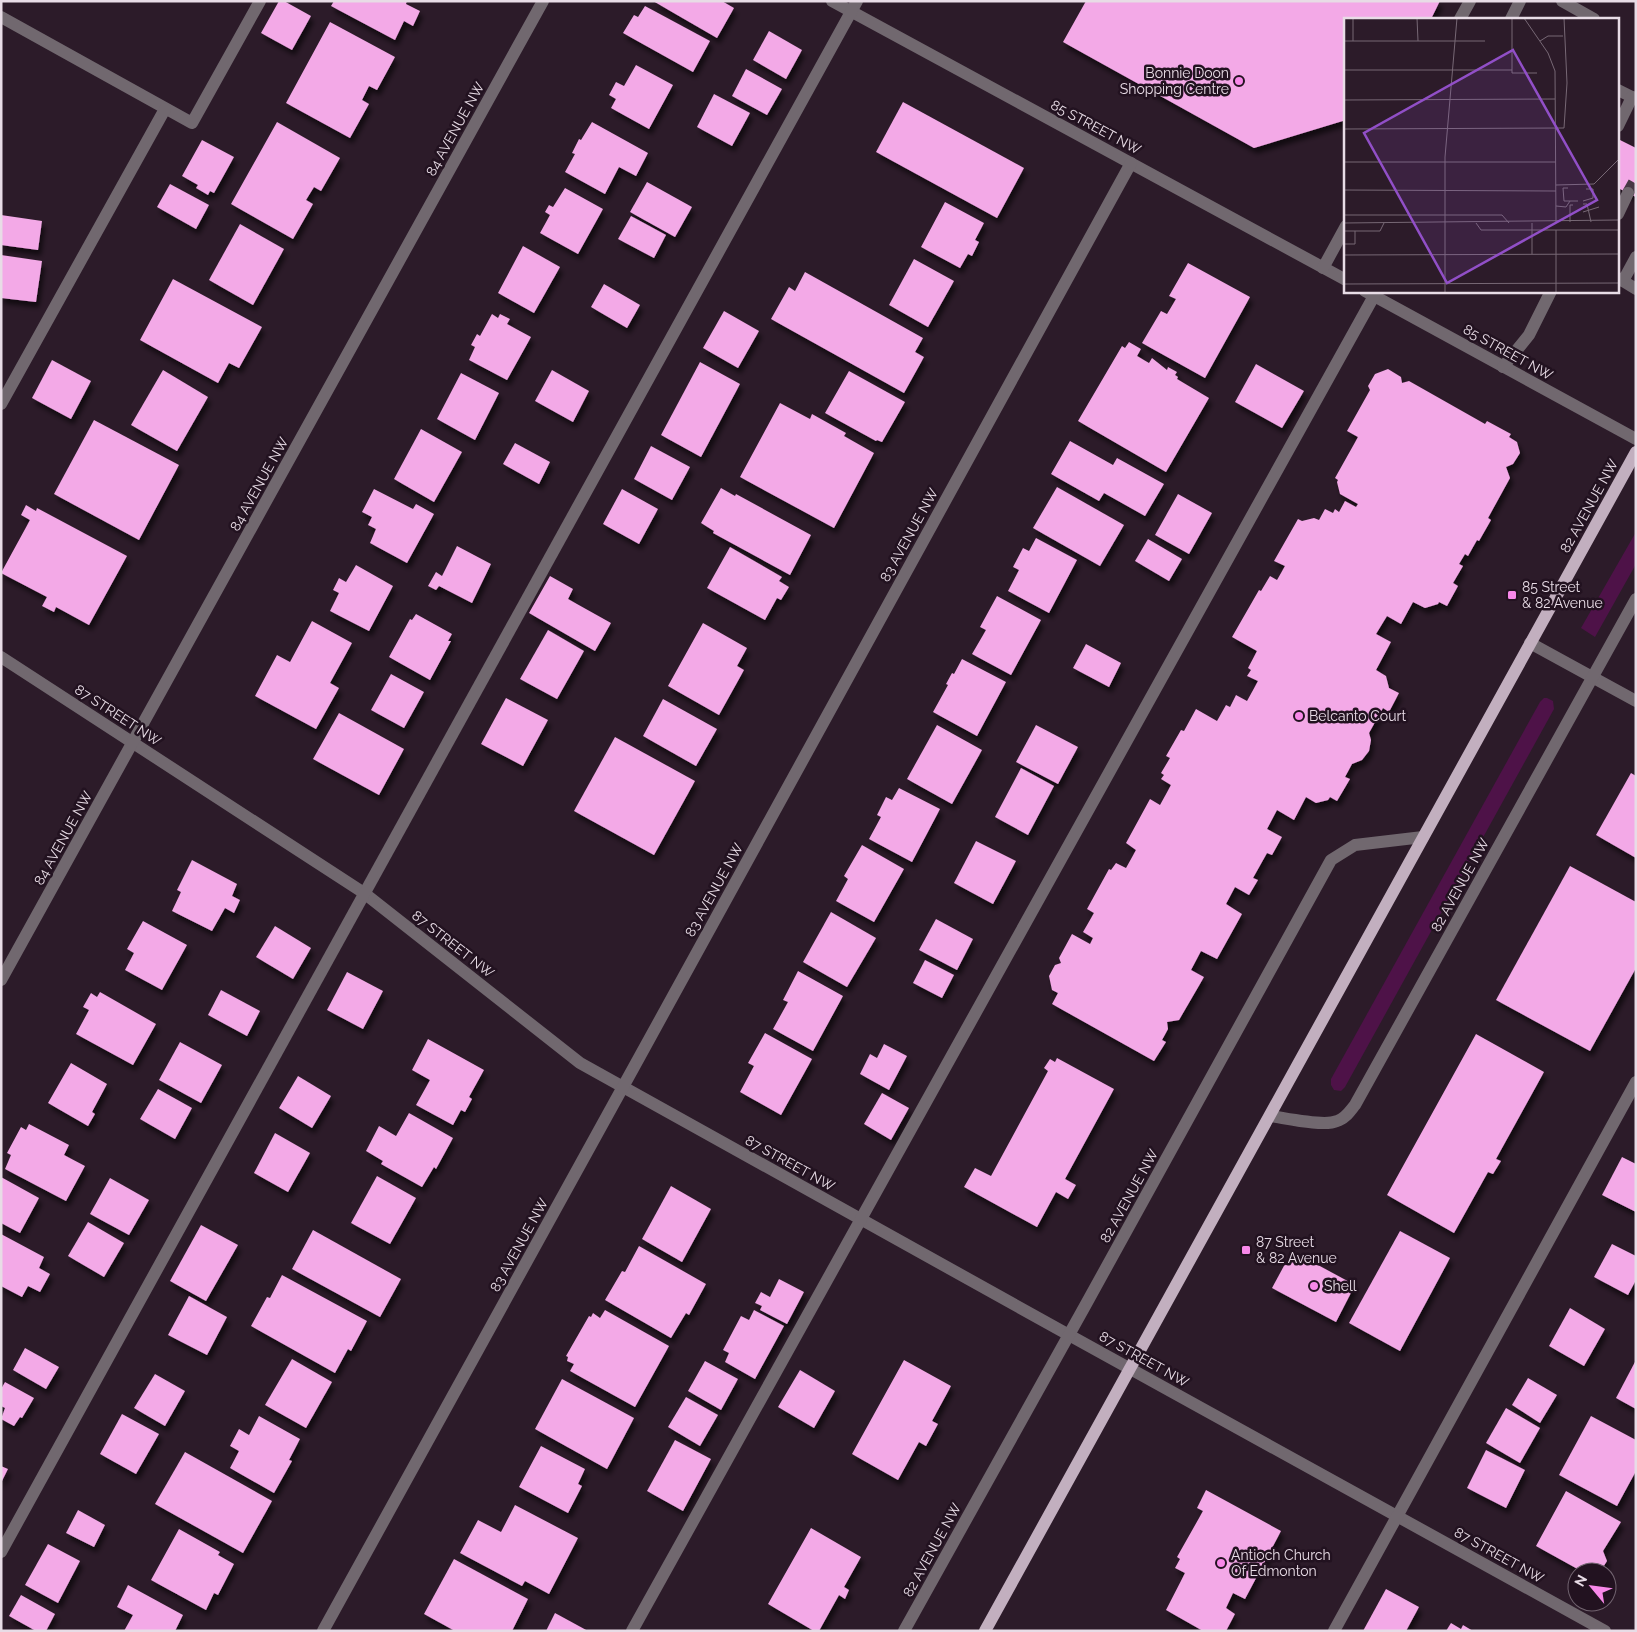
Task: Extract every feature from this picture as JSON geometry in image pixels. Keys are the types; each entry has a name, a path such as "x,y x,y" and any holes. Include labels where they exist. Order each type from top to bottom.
{"main road":[{"name":"82 AVENUE NW","path":"985,1631 1636,452"}],"street":[{"path":"1,16 192,123 260,1"},
{"name":"84 AVENUE NW","path":"1,980 542,1"},
{"name":"85 STREET NW","path":"832,1 854,6 1130,162 1344,279"},
{"path":"1461,18 1470,1"},
{"path":"1512,18 1520,1"},
{"path":"1562,1 1592,18"},
{"path":"1,1552 854,6"},
{"path":"1620,91 1634,98 1620,122"},
{"path":"1,404 165,109"},
{"name":"83 AVENUE NW","path":"323,1631 1130,162"},
{"path":"1620,210 1628,193"},
{"path":"1323,268 1344,230"},
{"path":"1636,257 1621,280 1636,289"},
{"path":"1503,366 1529,336 1551,292"},
{"path":"632,1631 1370,294"},
{"name":"85 STREET NW","path":"1370,294 1636,440"},
{"name":"82 AVENUE NW","path":"1270,1116 1328,1124 1338,1121 1347,1115 1355,1105 1636,599"},
{"path":"1530,644 1636,701"},
{"name":"87 STREET NW","path":"1,657 364,893 580,1063 1069,1336 1605,1631"},
{"name":"82 AVENUE NW","path":"904,1631 1331,860 1356,845 1423,837"},
{"path":"1334,1631 1636,1082"}],"shaded area":[{"path":"1636,532 1636,564 1595,637 1581,628"},
{"path":"1544,698 1553,701 1554,709 1345,1087 1341,1091 1334,1090 1331,1085 1331,1079 1540,702"}],"building":[{"path":"279,1 284,1 311,16 292,50 261,33"},
{"path":"334,1 407,1 406,4 420,11 413,26 404,21 395,40 331,6"},
{"path":"653,1 722,1 734,8 717,38"},
{"name":"Bonnie Doon Shopping Centre","path":"1086,1 1440,1 1432,18 1344,18 1344,121 1254,148 1063,42"},
{"path":"645,6 710,41 693,72 623,33 634,15 638,17"},
{"path":"330,22 395,57 377,90 369,86 362,100 369,104 350,138 286,103"},
{"path":"769,31 802,50 786,79 753,60"},
{"path":"636,65 673,85 649,129 611,108 616,99 609,95 616,82 624,86"},
{"path":"746,69 782,89 767,115 732,96"},
{"path":"714,94 750,113 732,146 697,127"},
{"path":"903,102 1024,168 997,218 876,152"},
{"path":"277,122 340,158 321,191 314,187 306,200 313,204 293,239 231,204"},
{"path":"592,122 648,153 636,176 619,167 605,194 565,172 575,154 572,153 579,139 581,140"},
{"path":"202,140 234,157 214,193 210,191 208,195 196,188 198,185 182,176"},
{"path":"1620,140 1636,148 1636,197 1620,189"},
{"path":"647,182 692,207 675,237 630,212"},
{"path":"170,184 209,205 196,229 157,207"},
{"path":"565,188 603,209 578,254 540,233 550,215 545,212 549,205 553,207"},
{"path":"945,202 984,223 975,240 979,242 972,256 968,254 960,268 921,247"},
{"path":"1,215 42,221 38,250 1,245"},
{"path":"631,216 666,235 654,258 618,239"},
{"path":"240,224 284,249 253,305 209,280"},
{"path":"523,246 560,267 534,313 498,293"},
{"path":"1,255 42,261 36,302 1,298"},
{"path":"914,259 954,281 928,327 889,305"},
{"path":"1188,263 1250,297 1205,378 1142,343 1161,311 1167,314 1176,299 1169,296"},
{"path":"805,272 923,338 915,352 924,357 904,393 771,319 789,287 795,291"},
{"path":"173,279 262,327 239,368 229,363 218,383 140,340"},
{"path":"604,284 640,305 627,328 591,307"},
{"path":"724,311 759,331 738,368 703,348"},
{"path":"492,314 498,318 500,314 510,319 507,324 531,337 507,380 469,360 475,347 471,345 477,334 480,336"},
{"path":"1129,342 1141,349 1137,356 1149,363 1152,358 1167,370 1168,367 1177,372 1175,375 1178,377 1177,379 1209,398 1166,472 1078,421 1122,346 1125,348"},
{"path":"52,360 91,381 71,419 32,398"},
{"path":"700,362 740,384 701,457 661,435"},
{"path":"1256,364 1304,391 1282,428 1235,402"},
{"name":"Belcanto Court","path":"1388,369 1401,377 1402,383 1409,381 1485,424 1487,421 1511,434 1509,437 1517,442 1520,453 1513,464 1506,467 1510,478 1488,518 1491,520 1479,541 1477,540 1468,556 1465,554 1459,564 1463,566 1453,583 1458,586 1447,606 1439,602 1425,608 1413,602 1401,624 1387,616 1376,634 1391,642 1376,670 1386,676 1389,688 1399,693 1389,712 1383,708 1369,733 1371,740 1369,751 1362,760 1352,764 1345,777 1350,779 1337,801 1330,797 1328,800 1316,803 1306,797 1294,820 1277,810 1267,829 1282,837 1272,855 1267,853 1253,878 1258,880 1249,895 1235,887 1226,904 1242,914 1217,959 1201,951 1191,970 1204,977 1179,1020 1167,1022 1168,1029 1162,1040 1166,1042 1154,1061 1052,1004 1058,993 1052,990 1049,976 1055,965 1061,963 1059,958 1072,934 1090,944 1093,938 1083,932 1094,913 1087,909 1109,869 1111,870 1116,863 1126,868 1136,850 1126,843 1150,799 1160,805 1171,785 1161,779 1164,775 1161,773 1170,758 1166,756 1181,730 1184,731 1196,709 1217,721 1226,705 1230,707 1236,695 1247,701 1258,681 1247,676 1251,670 1248,668 1257,651 1232,637 1259,590 1261,591 1270,576 1277,580 1285,566 1274,561 1298,519 1302,521 1314,518 1319,520 1325,509 1333,513 1335,509 1339,512 1345,501 1356,507 1358,504 1340,494 1338,480 1335,478 1358,437 1347,431 1370,390 1368,386 1375,374"},
{"path":"163,370 208,397 177,451 131,425"},
{"path":"552,370 589,391 573,422 535,401"},
{"path":"849,371 905,402 882,442 876,441 825,413"},
{"path":"461,373 499,393 475,440 437,419"},
{"path":"780,403 810,419 812,414 846,433 844,436 874,453 834,528 740,477"},
{"path":"94,420 179,465 139,540 54,494"},
{"path":"421,429 462,452 434,502 394,479"},
{"path":"1070,441 1113,465 1117,458 1164,484 1145,516 1104,493 1099,501 1051,474"},
{"path":"515,443 550,462 539,484 503,464"},
{"path":"651,446 690,467 672,500 634,479"},
{"path":"1057,487 1124,525 1100,566 1033,528"},
{"path":"721,488 735,496 736,494 811,535 790,575 713,533 714,531 701,523"},
{"path":"374,489 413,509 416,504 434,514 407,563 370,543 376,529 368,525 372,517 362,512"},
{"path":"622,489 658,509 639,544 603,524"},
{"path":"1178,494 1212,513 1189,554 1155,535"},
{"path":"26,505 36,511 37,508 127,556 89,625 56,607 54,612 42,606 47,597 1,573 30,520 21,515"},
{"path":"1036,538 1077,560 1049,613 1008,591 1019,570 1013,567 1023,548 1029,551"},
{"path":"1148,539 1182,559 1169,581 1135,561"},
{"path":"457,546 491,564 472,603 439,586 436,590 428,586 436,572 442,576"},
{"path":"730,547 782,577 779,581 789,587 781,600 777,598 765,620 707,588"},
{"path":"356,565 393,586 369,631 330,611 339,593 333,590 339,578 346,582"},
{"path":"550,576 573,589 568,599 611,623 595,651 529,613"},
{"path":"997,596 1041,620 1011,675 972,654 986,630 980,627"},
{"path":"416,614 452,634 448,641 451,641 430,680 389,657 410,619 412,620"},
{"path":"312,621 352,643 330,683 339,688 316,729 255,696 277,655 290,662"},
{"path":"703,623 747,648 737,666 744,670 719,715 668,686"},
{"path":"548,630 584,651 557,699 520,679"},
{"path":"1086,644 1121,663 1109,687 1073,668"},
{"path":"962,659 1006,682 977,736 933,712 948,685 946,684 952,673 954,674"},
{"path":"391,674 424,692 404,728 371,710"},
{"path":"506,698 548,720 523,766 481,744"},
{"path":"663,699 717,729 696,766 643,736"},
{"path":"339,713 404,749 379,795 313,759"},
{"path":"937,725 982,750 952,804 907,779"},
{"path":"1036,725 1078,747 1058,784 1016,762"},
{"path":"615,737 695,781 654,855 574,811"},
{"path":"1021,768 1054,786 1028,835 995,817"},
{"path":"1631,773 1636,776 1636,858 1596,835"},
{"path":"899,788 940,809 912,862 869,839 881,817 877,815 886,797 892,800"},
{"path":"976,841 1016,861 993,904 954,883"},
{"path":"862,845 904,869 874,922 836,901 848,879 844,876"},
{"path":"192,860 237,884 232,896 240,900 234,913 225,908 212,931 172,911 181,892 177,890"},
{"path":"1570,866 1636,902 1636,968 1590,1051 1496,1000"},
{"path":"831,912 876,938 847,987 803,962"},
{"path":"936,919 973,939 957,970 919,950"},
{"path":"143,921 187,945 162,990 125,970 134,953 127,949"},
{"path":"275,926 311,948 293,979 256,957"},
{"path":"925,960 954,975 942,998 913,983"},
{"path":"798,971 843,996 813,1051 773,1029 788,1002 783,1000"},
{"path":"347,972 383,991 363,1029 327,1010"},
{"path":"221,990 260,1011 247,1036 208,1015"},
{"path":"100,992 156,1024 133,1065 76,1034 89,1010 83,1007 91,993 97,997"},
{"path":"765,1033 812,1059 781,1115 740,1092 754,1066 748,1063"},
{"path":"1476,1034 1544,1072 1496,1159 1501,1161 1493,1174 1488,1172 1454,1233 1387,1195"},
{"path":"428,1039 484,1070 469,1097 472,1099 465,1112 461,1110 453,1125 416,1105 430,1080 412,1070"},
{"path":"180,1042 222,1065 201,1103 159,1080"},
{"path":"884,1044 907,1056 889,1090 860,1074 870,1054 877,1058"},
{"path":"1057,1058 1114,1089 1065,1179 1076,1185 1068,1199 1056,1192 1037,1227 964,1187 975,1168 991,1176 1048,1071 1044,1068 1050,1059 1055,1062"},
{"path":"71,1063 107,1084 92,1112 95,1114 88,1126 48,1103"},
{"path":"298,1076 331,1096 312,1128 279,1108"},
{"path":"158,1089 192,1108 175,1139 140,1119"},
{"path":"882,1093 909,1108 891,1140 864,1124"},
{"path":"409,1113 453,1138 436,1169 434,1167 422,1187 381,1164 383,1161 366,1151 379,1126 396,1136"},
{"path":"29,1124 69,1145 64,1155 85,1166 66,1201 5,1169 11,1155 7,1153 21,1127 26,1130"},
{"path":"275,1133 310,1153 288,1192 254,1173"},
{"path":"1622,1157 1636,1164 1636,1212 1602,1195"},
{"path":"377,1176 416,1198 390,1244 351,1223"},
{"path":"1,1177 39,1198 20,1233 1,1223"},
{"path":"110,1178 149,1200 129,1235 90,1214"},
{"path":"671,1186 711,1209 682,1262 642,1239"},
{"path":"88,1222 124,1243 104,1277 68,1256"},
{"path":"201,1225 238,1245 206,1301 170,1281"},
{"path":"313,1230 401,1279 380,1317 292,1269"},
{"path":"1400,1231 1450,1258 1400,1351 1349,1323"},
{"path":"1,1234 44,1257 39,1268 50,1274 40,1292 28,1286 22,1297 1,1286"},
{"path":"1612,1244 1636,1256 1636,1280 1628,1295 1594,1277"},
{"path":"639,1246 706,1284 689,1315 686,1313 671,1338 605,1300 622,1271 625,1272"},
{"name":"Shell","path":"1292,1251 1355,1285 1336,1322 1272,1288"},
{"path":"282,1275 367,1321 351,1351 348,1349 335,1373 251,1326 267,1297 270,1298"},
{"path":"779,1279 804,1292 787,1324 760,1310 762,1306 755,1303 761,1292 770,1297"},
{"path":"189,1296 227,1317 207,1355 168,1335"},
{"path":"1570,1308 1605,1329 1584,1366 1549,1346"},
{"path":"605,1310 669,1346 635,1407 570,1371 574,1364 567,1361 568,1357 566,1356 589,1316 591,1317 593,1313 600,1318"},
{"path":"754,1310 784,1326 755,1379 725,1362 729,1353 723,1350 741,1316 749,1320"},
{"path":"25,1348 59,1367 46,1389 13,1370"},
{"path":"292,1359 332,1382 306,1428 265,1405"},
{"path":"904,1360 951,1386 932,1421 938,1424 926,1446 919,1442 898,1480 852,1454"},
{"path":"1636,1360 1636,1409 1616,1398"},
{"path":"705,1361 738,1379 721,1410 688,1391"},
{"path":"800,1370 835,1391 814,1428 778,1407"},
{"path":"155,1374 185,1391 165,1426 134,1408"},
{"path":"1528,1378 1557,1395 1540,1423 1512,1405"},
{"path":"562,1379 634,1418 607,1469 535,1429"},
{"path":"5,1382 34,1398 22,1418 20,1417 14,1426 1,1419 5,1408 1,1406 1,1389"},
{"path":"686,1397 718,1415 700,1446 668,1427"},
{"path":"1506,1408 1540,1428 1520,1463 1486,1443"},
{"path":"122,1414 159,1434 136,1474 100,1454"},
{"path":"259,1416 300,1439 289,1460 292,1461 274,1493 230,1468 239,1451 230,1446 239,1429 249,1435"},
{"path":"1591,1416 1636,1440 1636,1471 1617,1506 1559,1475"},
{"path":"675,1440 711,1459 683,1511 647,1491"},
{"path":"541,1446 585,1469 578,1484 582,1486 568,1513 519,1487"},
{"path":"1486,1450 1525,1470 1506,1508 1467,1488"},
{"path":"185,1452 272,1501 243,1553 155,1504"},
{"path":"1,1466 8,1469 1,1483"},
{"name":"Antioch Church Of Edmonton","path":"1206,1490 1281,1531 1245,1599 1233,1593 1226,1608 1235,1614 1226,1631 1203,1631 1166,1610 1185,1573 1175,1568 1180,1559 1177,1557 1203,1511 1197,1508"},
{"path":"1566,1491 1621,1522 1603,1551 1606,1562 1567,1563 1536,1546"},
{"path":"515,1505 578,1538 549,1594 525,1581 522,1586 460,1553 478,1520 501,1532"},
{"path":"78,1510 105,1525 94,1547 66,1533"},
{"path":"811,1528 861,1557 844,1587 849,1590 845,1599 839,1595 819,1631 814,1631 768,1604"},
{"path":"179,1529 220,1552 218,1555 234,1564 218,1595 214,1593 206,1610 151,1580"},
{"path":"48,1544 80,1561 58,1603 25,1585"},
{"path":"454,1559 528,1599 512,1631 455,1631 424,1614"},
{"path":"128,1585 183,1615 175,1631 124,1631 133,1615 117,1607"},
{"path":"1386,1589 1419,1607 1406,1631 1363,1631"},
{"path":"21,1595 55,1614 46,1631 36,1631 9,1616"},
{"path":"555,1613 588,1631 546,1631"},
{"path":"1451,1623 1461,1629 1463,1625 1473,1631 1446,1631"}],"tunnel":[{"path":"1628,193 1636,179"}],"place":[{"name":"Bonnie Doon Shopping Centre","path":"1239,81"},
{"name":"85 Street & 82 Avenue","path":"1512,595"},
{"name":"Belcanto Court","path":"1299,716"},
{"name":"87 Street & 82 Avenue","path":"1246,1250"},
{"name":"Shell","path":"1314,1286"},
{"name":"Antioch Church Of Edmonton","path":"1221,1563"}]}
